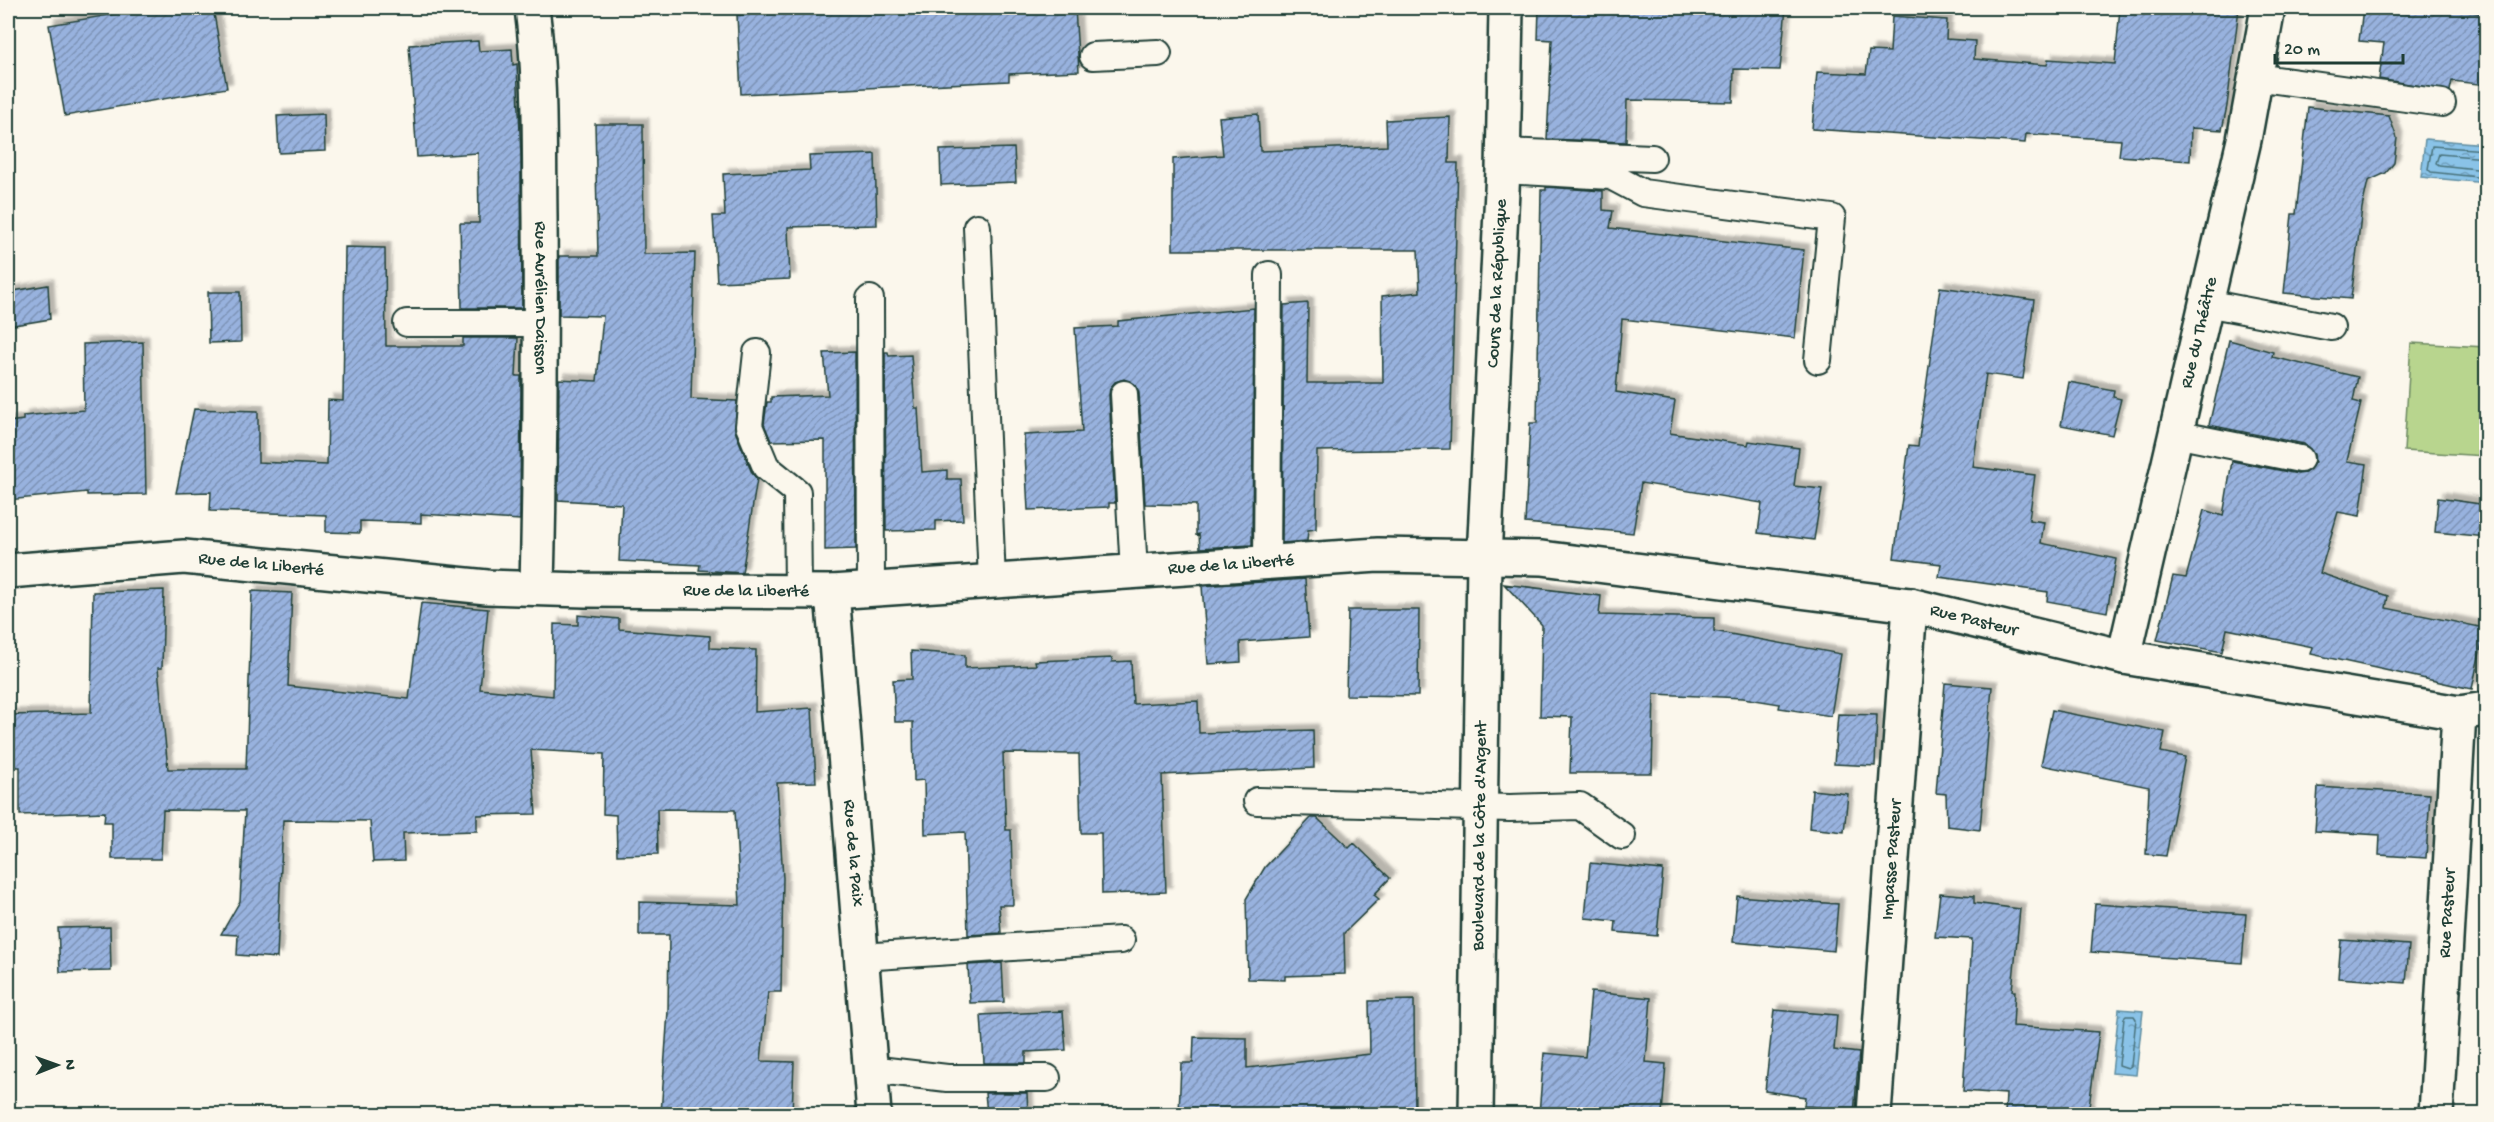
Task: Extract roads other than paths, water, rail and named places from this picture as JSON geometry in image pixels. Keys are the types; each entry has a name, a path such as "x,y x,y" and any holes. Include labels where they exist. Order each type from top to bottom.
{"street":[{"name":"Rue Aurélien Daisson","path":"532,8 538,92 541,323 537,587"},
{"name":"Cours de la République","path":"1484,558 1503,161 1506,8"},
{"name":"Rue du Théâtre","path":"2124,657 2244,140 2268,8"},
{"name":"Rue de la Liberté","path":"8,571 184,557 487,587 832,592 1378,555 1484,558"},
{"name":"Rue Pasteur","path":"1484,558 1542,558 1910,605 2124,657 2473,711 2436,1114"},
{"name":"Boulevard de la Côte d'Argent","path":"1476,1114 1484,558"},
{"name":"Rue de la Paix","path":"832,592 874,1114"},
{"name":"Impasse Pasteur","path":"1874,1114 1910,605"}],"lane":[{"path":"1093,56 1158,52"},
{"path":"2255,77 2442,103"},
{"path":"1503,161 1652,158"},
{"path":"1503,161 1611,177 1643,193 1832,218 1818,360"},
{"path":"977,227 992,581"},
{"path":"1267,563 1269,274"},
{"path":"870,299 871,589"},
{"path":"2206,303 2331,327"},
{"path":"406,323 541,323"},
{"path":"757,353 749,426 766,466 797,492 798,591"},
{"path":"1124,394 1134,572"},
{"path":"2175,434 2300,459"},
{"path":"1257,801 1402,806 1481,805 1510,808 1580,806 1622,836"},
{"path":"861,957 1121,940"},
{"path":"870,1069 947,1078 1047,1078"}],"water":[{"path":"2425,139 2486,144 2486,183 2421,177"},
{"path":"2119,1009 2143,1011 2136,1075 2112,1073"}]}
